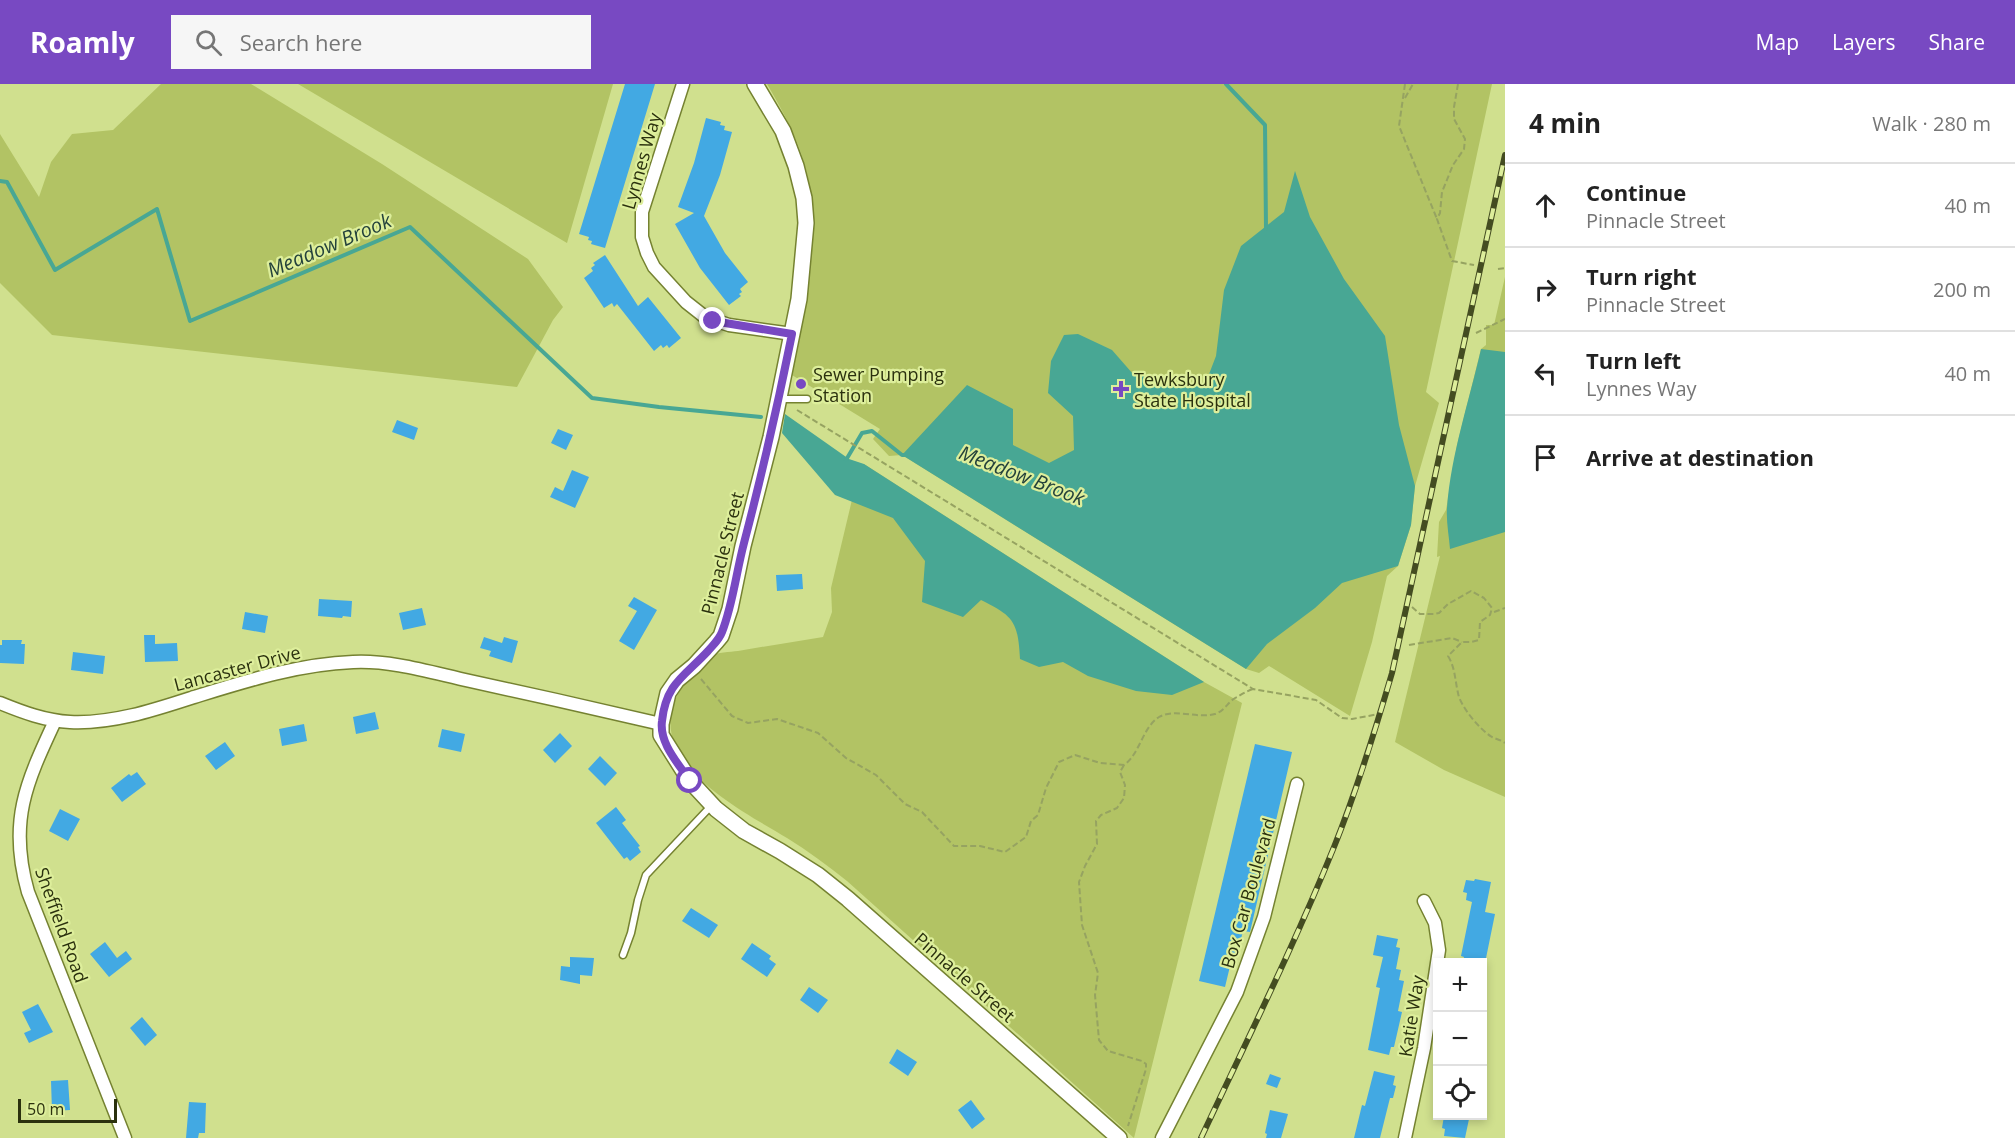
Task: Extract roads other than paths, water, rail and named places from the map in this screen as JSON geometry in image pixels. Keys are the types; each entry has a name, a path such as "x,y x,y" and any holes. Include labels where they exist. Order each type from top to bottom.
{"street":[{"name":"Lynnes Way","path":"683,84 642,212 642,237 646,253 666,281 692,308 705,317 729,325 792,334"},
{"name":"Pinnacle Street","path":"755,84 783,131 796,166 807,223 804,256 780,399 730,609 721,636 677,680 668,693 661,724 661,735 690,781 712,805 744,831 818,875 848,899 1123,1134"},
{"name":"Lancaster Drive","path":"0,703 55,721 91,722 117,719 154,710 251,679 317,664 356,662 384,663 661,724"},
{"name":"Sheffield Road","path":"55,721 32,773 21,813 18,848 21,867 28,892 125,1138"},
{"name":"Box Car Boulevard","path":"1162,1138 1237,992 1263,917 1297,784"},
{"name":"Katie Way","path":"1405,1138 1425,1048 1439,950 1435,923 1424,902"}],"lane":[{"path":"780,399 807,399"},
{"path":"623,955 631,933 645,875 712,805"}],"water":[{"path":"1295,171 1310,217 1344,279 1385,336 1399,425 1415,486 1411,525 1398,566 1342,583 1315,608 1267,644 1246,669 902,455 967,385 1013,409 1013,445 1049,463 1074,450 1073,416 1048,393 1051,361 1064,335 1078,334 1112,350 1133,374 1159,377 1191,386 1206,382 1216,356 1224,290 1241,246 1284,212"},
{"path":"1481,349 1505,352 1505,532 1450,549 1447,523 1449,488 1456,448"},
{"path":"785,414 849,459 864,464 1204,682 1172,695 1136,691 1088,676 1063,662 1039,667 1020,659 1018,636 1012,622 992,606 981,600 963,617 922,602 925,561 893,518 835,495 782,433"}],"waterway":[{"path":"1226,84 1265,125 1266,229"},
{"name":"Meadow Brook","path":"0,181 7,182 55,270 157,209 190,321 410,227 592,398 761,417"},
{"name":"Meadow Brook","path":"846,460 862,433 872,431 902,455 906,455"}],"railway":[{"path":"1201,1138 1319,884 1372,739 1392,673 1505,155"}],"place":[{"name":"Sewer Pumping Station","path":"801,384"},
{"name":"Tewksbury State Hospital","path":"1121,389"}]}
